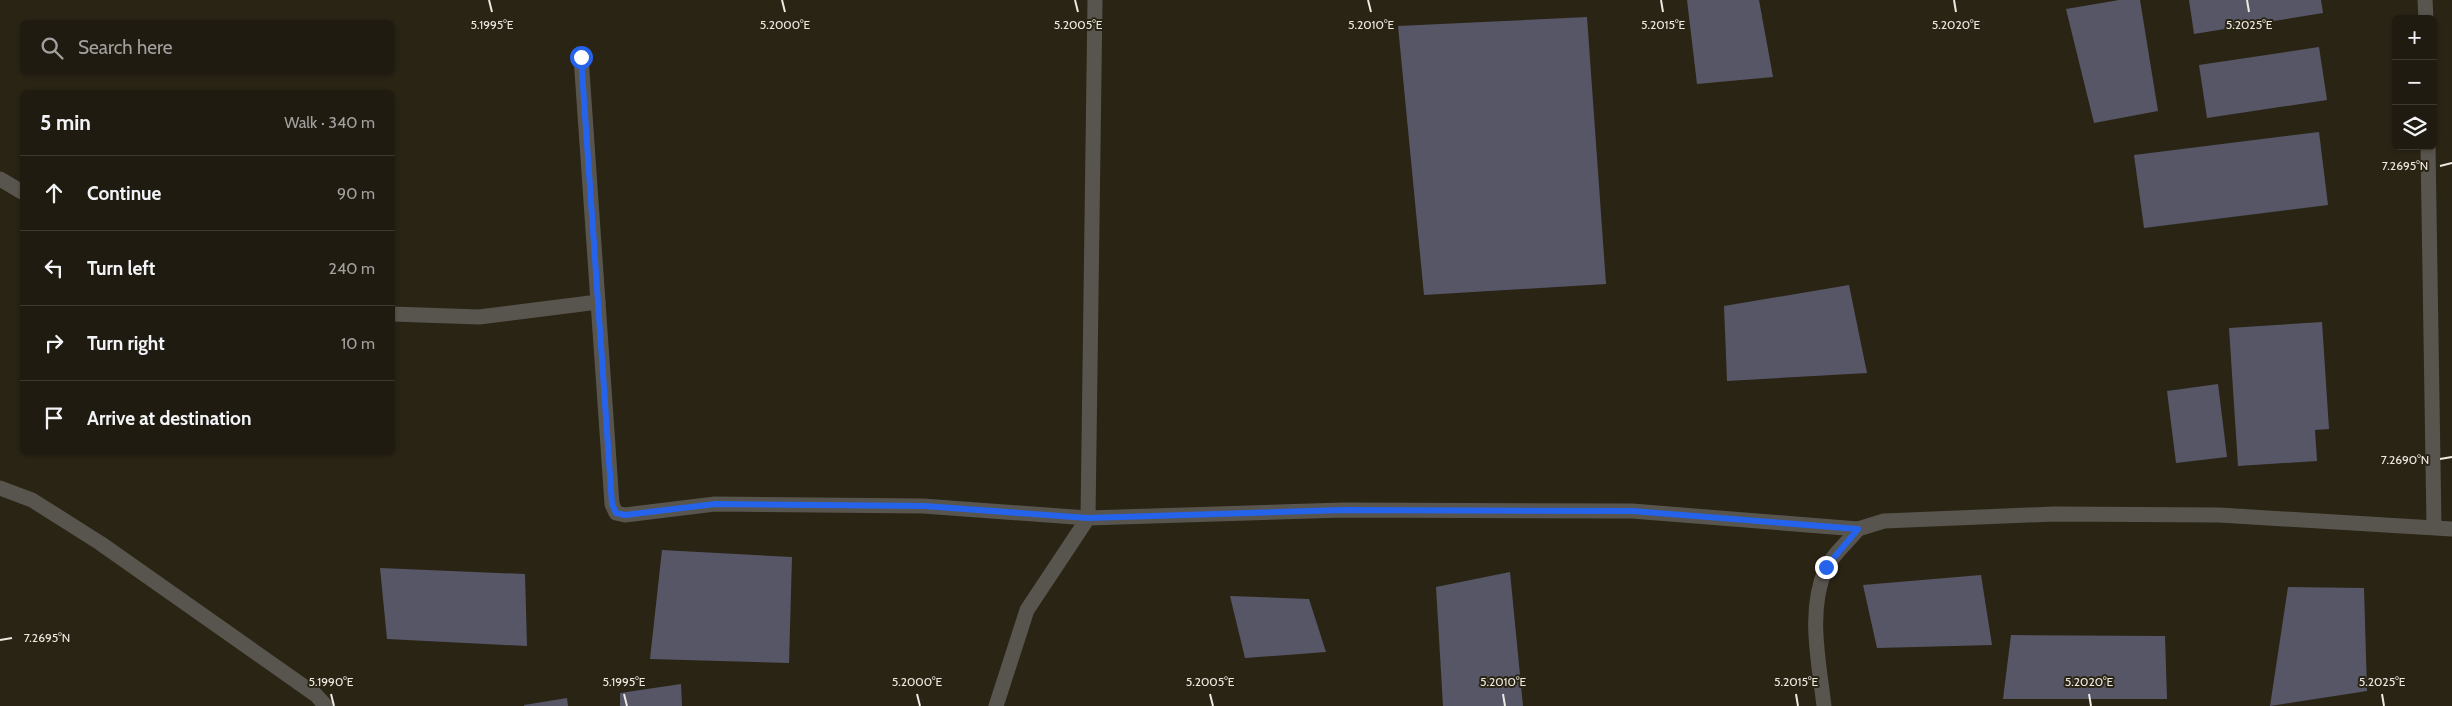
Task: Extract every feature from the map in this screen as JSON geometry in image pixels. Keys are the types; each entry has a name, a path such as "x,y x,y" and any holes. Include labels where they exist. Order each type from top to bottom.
{"street":[{"path":"996,706 1027,610 1088,518 1095,0"},
{"path":"2425,0 2426,15"},
{"path":"581,57 612,504 616,513 625,515 715,504 924,506 1088,518 1343,510 1632,511 1858,529 1884,521 2054,514 2219,515 2452,529"},
{"path":"2428,150 2434,527"},
{"path":"0,179 20,191"},
{"path":"395,314 479,317 598,302"},
{"path":"0,488 32,500 100,543 316,696 326,706"},
{"path":"1824,706 1816,633 1816,604 1826,567 1858,529"}],"building":[{"path":"1687,0 1759,0 1773,77 1697,84"},
{"path":"2119,0 2140,0 2158,111 2094,123 2066,9"},
{"path":"2189,0 2321,0 2323,13 2194,34"},
{"path":"1587,17 1606,284 1424,295 1398,26"},
{"path":"2319,47 2327,100 2207,118 2199,65"},
{"path":"2319,132 2328,205 2144,228 2134,155"},
{"path":"1849,285 1867,373 1727,381 1724,306"},
{"path":"2322,322 2329,429 2315,430 2317,461 2238,466 2229,328"},
{"path":"2218,384 2227,457 2176,463 2167,391"},
{"path":"662,550 792,557 789,663 650,659"},
{"path":"380,568 525,574 527,646 387,639"},
{"path":"1510,572 1523,706 1443,706 1436,587"},
{"path":"1981,575 1992,645 1877,648 1863,585"},
{"path":"2288,587 2364,588 2367,691 2270,706"},
{"path":"1230,596 1309,599 1326,652 1245,658"},
{"path":"2011,635 2165,636 2167,699 2003,699"},
{"path":"681,684 682,706 620,706 620,693"},
{"path":"567,698 568,706 524,706 524,705"}],"route":[{"path":"581,57 612,504 616,513 625,515 715,504 924,506 1088,518 1343,510 1632,511 1858,529 1826,567"}]}
